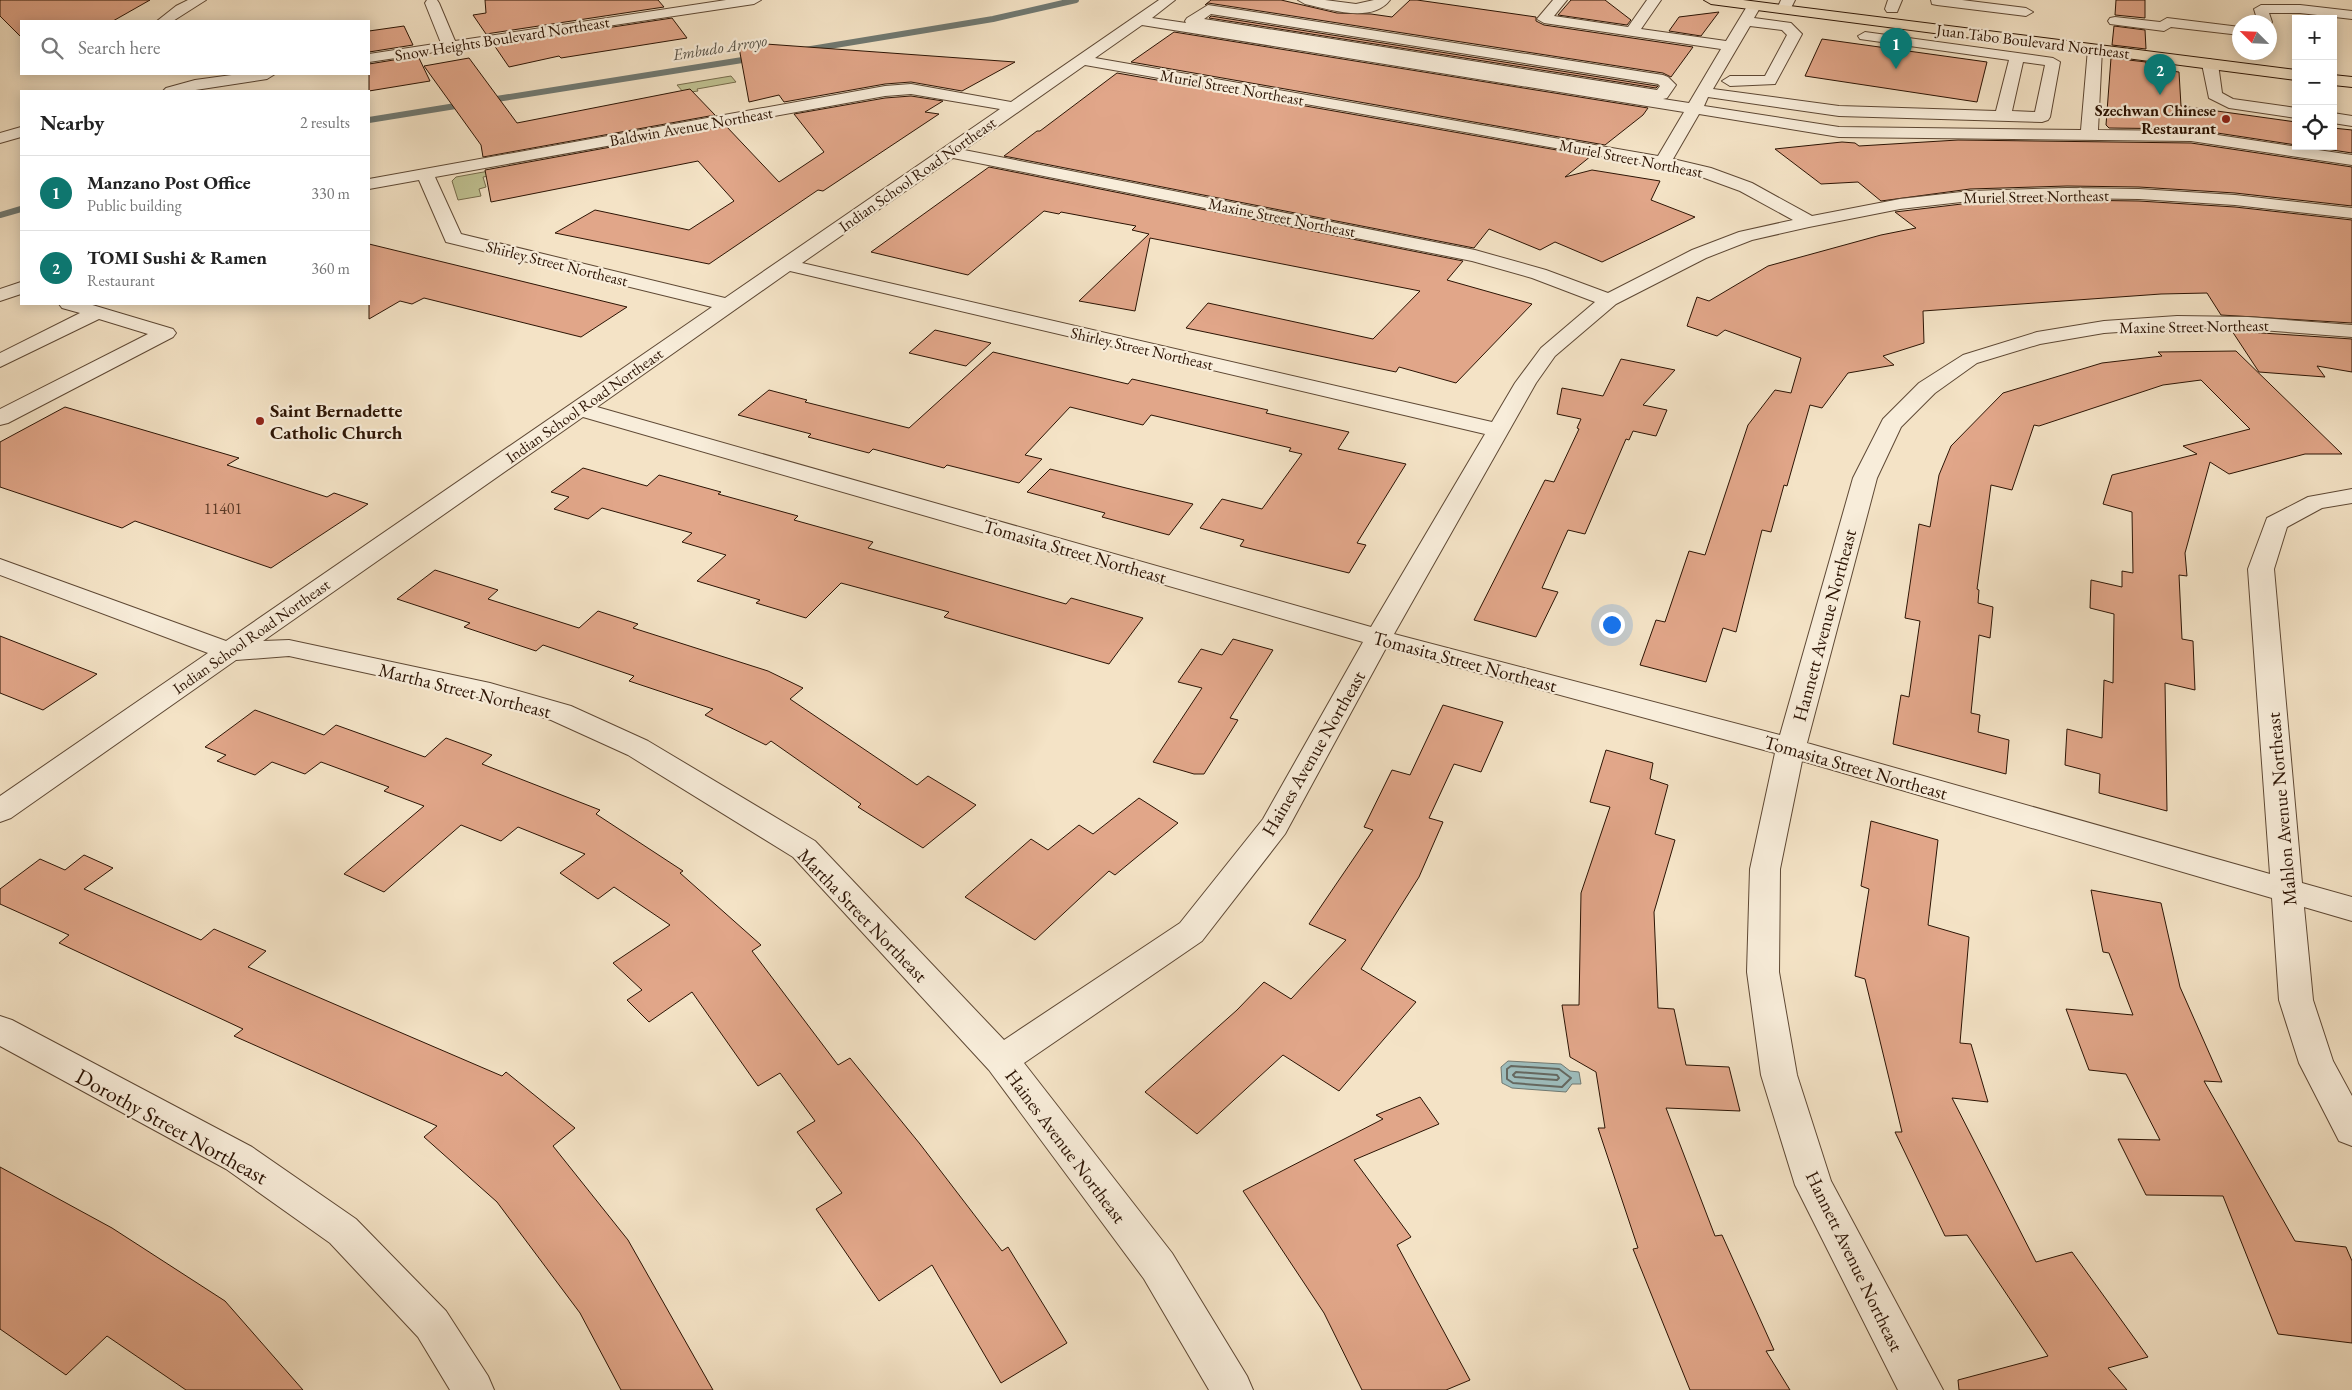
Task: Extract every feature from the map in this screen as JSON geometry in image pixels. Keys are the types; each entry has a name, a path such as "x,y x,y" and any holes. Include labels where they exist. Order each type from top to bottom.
{"main road":[{"name":"Juan Tabo Boulevard Northeast","path":"1710,0 1754,6 1786,5 2095,49 2292,74"},
{"name":"Juan Tabo Boulevard Northeast","path":"1820,0 1894,4 1917,12"},
{"name":"Juan Tabo Boulevard Northeast","path":"1936,5 2026,12"},
{"path":"2337,80 2352,82"}],"street":[{"path":"165,20 199,0"},
{"name":"Snow Heights Boulevard Northeast","path":"370,58 754,0"},
{"name":"Indian School Road Northeast","path":"0,811 1168,0"},
{"path":"1243,0 1262,3"},
{"path":"1304,0 1359,8 1376,6 1383,0"},
{"path":"1560,0 1544,19 1730,46"},
{"path":"1632,32 1654,0"},
{"path":"432,3 450,46"},
{"path":"1663,162 1754,6"},
{"path":"1291,7 1378,20 1350,46"},
{"path":"1208,9 1663,80 1668,85 1661,95 1350,46 1192,21 1208,9"},
{"path":"2263,15 2261,10 2300,9 2352,15"},
{"path":"1140,20 1839,132 2191,136 2352,160"},
{"path":"1711,78 1738,82 1770,81 1795,34 1786,26 1745,21"},
{"path":"2114,21 2164,27 2167,22 2232,30"},
{"path":"2224,29 2226,44"},
{"path":"1703,92 1839,111 2042,117 2053,62 1865,36"},
{"path":"1538,75 1556,47"},
{"path":"2089,135 2095,49"},
{"path":"2003,116 2017,57"},
{"name":"Muriel Street Northeast","path":"1082,60 1663,162 1705,172 1746,187 1809,222 1900,204 1960,197 2067,193 2139,194 2235,200 2352,213"},
{"path":"2210,64 2215,95 2228,103 2292,112"},
{"path":"1663,80 1672,65"},
{"path":"173,90 190,79 252,75"},
{"name":"Baldwin Avenue Northeast","path":"370,184 885,92 911,89 1013,107"},
{"path":"2337,119 2352,121"},
{"path":"0,138 20,132"},
{"name":"Maxine Street Northeast","path":"950,152 1475,256 1540,274 1609,300"},
{"name":"Shirley Street Northeast","path":"425,174 453,238 728,305"},
{"name":"Haines Avenue Northeast","path":"1232,1390 1158,1266 1001,1060 1190,932 1274,826 1378,638 1498,430 1526,382 1548,352 1609,300 1699,254 1746,236 1809,222"},
{"name":"Shirley Street Northeast","path":"787,265 1498,430"},
{"path":"0,295 20,289"},
{"path":"0,418 166,333 73,305"},
{"path":"0,360 98,312"},
{"name":"Maxine Street Northeast","path":"2037,338 2104,327 2177,322 2248,323 2352,331"},
{"name":"Hannett Avenue Northeast","path":"1922,1390 1909,1370 1814,1185 1779,1075 1763,972 1765,870 1792,748 1865,478 1891,424 1927,388 1970,359 2037,338"},
{"name":"Tomasita Street Northeast","path":"579,409 1378,638 1792,748 2352,909"},
{"name":"Mahlon Avenue Northeast","path":"2352,496 2316,502 2276,523 2261,569 2296,1000 2316,1063 2352,1130"},
{"name":"Martha Street Northeast","path":"0,566 230,652 289,648 480,689 561,714 638,748 804,849 1001,1060"},
{"name":"Dorothy Street Northeast","path":"0,1030 239,1158 343,1231 432,1324 473,1390"}],"green space":[{"path":"731,76 736,82 697,89 698,91 684,93 677,85"},
{"path":"544,161 547,166 483,177 486,187 479,189 481,196 458,200 452,181 456,177"}],"water":[{"path":"1508,1061 1561,1064 1570,1071 1579,1072 1581,1084 1572,1084 1566,1092 1512,1088 1502,1083 1501,1067"}],"building":[{"path":"0,0 150,0 115,20 20,20 20,36 0,16"},
{"path":"485,0 658,0 664,7 486,34 473,15 486,13"},
{"path":"1211,0 1281,0 1337,13 1392,17 1410,0 1417,0 1536,17 1536,21 1544,25 1693,47 1671,77 1663,73 1208,3 1205,5"},
{"path":"1571,0 1605,0 1631,20 1627,25 1558,15"},
{"path":"2116,0 2145,0 2145,18 2115,15"},
{"path":"1719,12 1701,36 1669,31 1679,17"},
{"path":"1211,16 1658,86 1656,88 1209,18"},
{"path":"672,18 687,38 561,58 559,56 509,67 494,45"},
{"path":"404,26 413,45 370,52 370,31"},
{"path":"2114,26 2145,30 2146,49 2112,45"},
{"path":"1174,32 1648,108 1643,115 1605,145 1131,62"},
{"path":"1822,39 1987,62 1977,102 1805,76"},
{"path":"738,42 1015,62 962,91 911,82 885,84 784,102 779,95 749,102"},
{"path":"418,56 430,81 370,91 370,64"},
{"path":"469,58 517,123 690,89 715,115 483,157 481,145 424,66"},
{"path":"2111,58 2146,62 2146,64 2170,68 2171,71 2179,72 2181,106 2292,121 2292,144 2191,129 2109,128 2106,125"},
{"path":"1117,73 1591,156 1565,177 1592,170 1660,181 1651,200 1695,217 1602,262 1555,242 1540,250 1489,229 1474,248 1004,156"},
{"path":"911,96 943,101 925,112 939,114 823,191 818,190 709,264 555,233 595,210 689,230 734,201 698,161 491,202 485,170 726,126 779,182 824,152 794,114 885,98"},
{"path":"2337,128 2352,130 2352,153 2332,150 2337,150"},
{"path":"1958,140 2191,143 2352,167 2352,206 2235,193 2139,187 2067,186 1970,189 1881,201 1858,182 1821,184 1775,149 1842,142 1855,143 1859,146"},
{"path":"989,167 1463,261 1447,280 1532,304 1456,383 1399,367 1396,372 1186,328 1208,303 1373,339 1420,291 1150,238 1135,311 1079,301 1149,234 1132,230 1136,226 1061,212 1059,214 1044,211 968,275 871,252"},
{"path":"2067,200 2139,201 2235,207 2352,220 2352,323 2221,315 2207,293 2161,294 1923,311 1924,343 1883,356 1894,365 1848,373 1822,408 1810,405 1787,486 1784,485 1771,532 1762,530 1736,632 1723,628 1706,682 1640,665 1656,620 1665,622 1689,551 1705,555 1748,425 1775,390 1791,393 1801,358 1725,330 1717,336 1687,326 1697,297 1709,301 1768,266 1881,235 1916,228 1895,212 1970,203"},
{"path":"370,244 627,307 581,337 424,298 412,304 400,301 369,319"},
{"path":"935,330 991,343 966,366 909,353"},
{"path":"2232,331 2352,339 2352,372 2317,366 2325,377 2259,372"},
{"path":"2236,351 2342,454 2305,454 2229,474 2210,462 2185,553 2187,576 2179,575 2182,639 2193,641 2195,690 2165,683 2167,811 2099,793 2100,774 2065,765 2067,729 2102,738 2104,680 2113,683 2114,614 2090,608 2091,580 2122,587 2122,571 2133,573 2132,512 2103,504 2112,475 2197,454 2183,446 2250,429 2201,380 2163,385 2039,426 2034,425 2012,490 1991,485 1977,589 1979,590 1978,603 1993,607 1990,638 1979,635 1971,713 1980,715 1978,732 2009,740 2006,774 1893,744 1901,695 1909,697 1920,621 1905,618 1919,524 1930,527 1939,475 1951,446 2003,393 2102,363 2162,356 2158,352"},
{"path":"993,352 1128,384 1132,379 1268,410 1266,413 1349,432 1338,449 1406,464 1357,543 1366,545 1349,573 1240,546 1244,540 1200,528 1222,499 1262,509 1302,454 1289,451 1291,448 1151,415 1143,425 1070,407 1025,455 1042,459 1019,483 947,465 944,468 873,449 869,453 808,437 811,434 738,415 769,390 807,400 805,402 909,428"},
{"path":"1621,359 1675,370 1643,405 1667,410 1656,436 1633,431 1629,440 1626,439 1585,534 1568,530 1542,588 1558,592 1536,637 1474,620 1545,480 1554,482 1579,429 1577,428 1581,419 1557,414 1562,388 1603,396"},
{"path":"65,407 239,458 227,465 327,497 334,493 368,504 271,568 135,521 122,528 0,487 0,442"},
{"path":"583,468 647,486 659,475 721,492 718,494 798,516 794,520 873,542 868,548 1066,604 1071,598 1143,618 1109,664 944,617 949,612 841,583 806,618 756,603 760,600 697,581 726,555 682,542 692,533 602,508 588,519 554,509 569,497 551,492"},
{"path":"1050,469 1193,504 1169,535 1102,517 1105,513 1027,492"},
{"path":"435,570 498,590 488,599 579,628 598,611 638,624 633,628 768,671 803,688 790,699 917,785 928,776 976,805 923,848 858,807 861,804 771,741 766,745 705,715 713,709 629,681 634,676 543,645 536,651 464,627 470,623 397,599"},
{"path":"0,636 97,674 43,710 0,693"},
{"path":"1233,639 1273,650 1230,718 1238,720 1204,774 1194,774 1153,762 1202,688 1178,682 1201,649 1222,655"},
{"path":"1443,705 1503,722 1481,772 1454,764 1429,818 1443,822 1419,877 1361,969 1416,1002 1339,1091 1283,1055 1197,1134 1145,1092 1237,1010 1264,982 1291,999 1346,940 1309,924 1373,830 1364,827 1392,770 1410,775"},
{"path":"255,710 324,735 336,725 425,757 446,738 492,755 482,764 600,810 596,814 683,871 680,873 761,945 752,951 838,1065 850,1058 920,1144 1002,1251 1008,1247 1067,1343 1001,1383 932,1265 879,1301 816,1209 842,1193 797,1132 815,1121 780,1073 758,1086 692,992 649,1022 627,1000 642,990 613,963 670,925 614,887 598,899 560,873 585,854 518,827 501,841 461,825 384,892 344,874 424,806 384,791 389,787 321,762 305,774 272,762 255,775 217,761 226,755 205,747"},
{"path":"1606,750 1653,763 1650,779 1668,785 1655,834 1675,840 1654,912 1658,1008 1674,1009 1686,1065 1729,1067 1740,1111 1666,1108 1715,1236 1722,1235 1774,1350 1766,1351 1790,1390 1690,1390 1633,1249 1638,1248 1598,1128 1605,1128 1596,1072 1570,1057 1562,1005 1579,1005 1581,893 1610,807 1590,802"},
{"path":"1139,798 1178,823 1115,875 1109,871 1035,940 965,897 1031,839 1048,850 1079,825 1093,834"},
{"path":"1871,821 1938,840 1928,925 1969,937 1960,1043 1971,1044 1988,1102 1952,1098 2036,1262 2072,1252 2148,1357 2108,1368 2127,1390 1959,1390 1958,1380 2048,1356 1967,1235 1945,1236 1895,1132 1902,1132 1865,979 1855,976 1869,889 1861,886"},
{"path":"84,855 113,868 84,889 201,940 214,929 266,951 248,967 502,1076 506,1072 575,1128 553,1146 628,1240 713,1390 621,1390 580,1313 497,1202 424,1137 437,1126 234,1036 243,1029 59,943 69,935 0,904 0,889 40,859 65,870"},
{"path":"2091,890 2161,903 2180,987 2222,1082 2204,1081 2295,1241 2346,1247 2352,1261 2352,1343 2278,1334 2223,1196 2146,1195 2118,1139 2160,1140 2126,1074 2089,1070 2066,1009 2133,1015 2109,953 2103,952"},
{"path":"1420,1097 1439,1124 1354,1160 1411,1237 1397,1245 1470,1380 1446,1390 1362,1390 1324,1313 1243,1191 1383,1119 1376,1115"},
{"path":"0,1167 112,1228 225,1301 303,1390 186,1390 107,1336 66,1375 0,1329"}],"waterway":[{"name":"Embudo Arroyo","path":"805,50 993,19 1076,0"},
{"name":"Embudo Arroyo","path":"484,101 755,58"},
{"name":"Embudo Arroyo","path":"370,120 468,104"},
{"name":"Embudo Arroyo","path":"0,215 20,209"}],"place":[{"name":"Manzano Post Office","path":"1896,69"},
{"name":"TOMI Sushi & Ramen","path":"2160,95"},
{"name":"Szechwan Chinese Restaurant","path":"2226,119"},
{"name":"Saint Bernadette Catholic Church","path":"260,421"}]}
